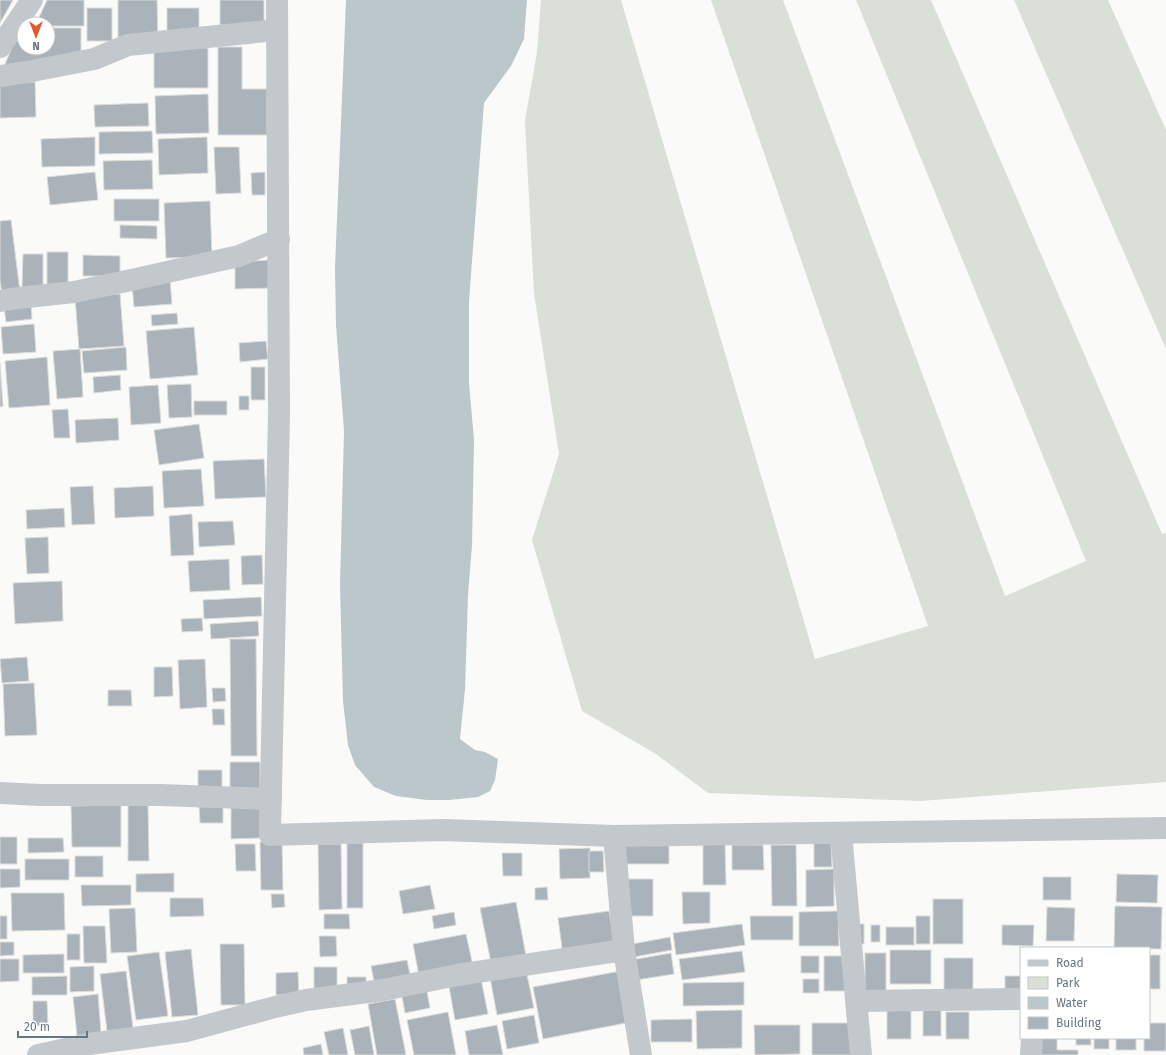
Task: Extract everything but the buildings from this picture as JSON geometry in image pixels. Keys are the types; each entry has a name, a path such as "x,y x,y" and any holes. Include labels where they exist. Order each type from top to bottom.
{"street":[{"path":"0,47 32,0"},
{"path":"277,0 280,414 270,835 442,830 614,836 1166,828"},
{"path":"0,76 94,59 128,45 277,30"},
{"path":"0,302 18,298 74,292 239,256 279,239"},
{"path":"0,793 40,795 162,794 271,800"},
{"path":"841,833 861,1055"},
{"path":"614,836 624,950 641,1055"},
{"path":"38,1055 90,1044 187,1031 306,1000 383,990 457,975 624,950"},
{"path":"857,1001 1020,1000"},
{"path":"1031,1055 1032,1039"}],"green space":[{"path":"541,0 621,0 815,659 928,626 711,0 783,0 1005,596 1086,561 856,0 931,0 1162,534 1166,533 1166,782 920,801 708,793 656,754 582,711 532,540 559,454 534,293 525,121 537,52"},
{"path":"1014,0 1108,0 1166,130 1166,349"}],"water":[{"path":"346,0 527,0 524,39 511,66 484,103 469,301 469,383 474,440 472,545 468,594 465,689 460,739 475,750 485,752 498,759 495,780 490,791 478,797 449,800 427,800 396,796 374,787 355,765 348,745 343,701 340,585 344,431 336,325 335,268"}]}
